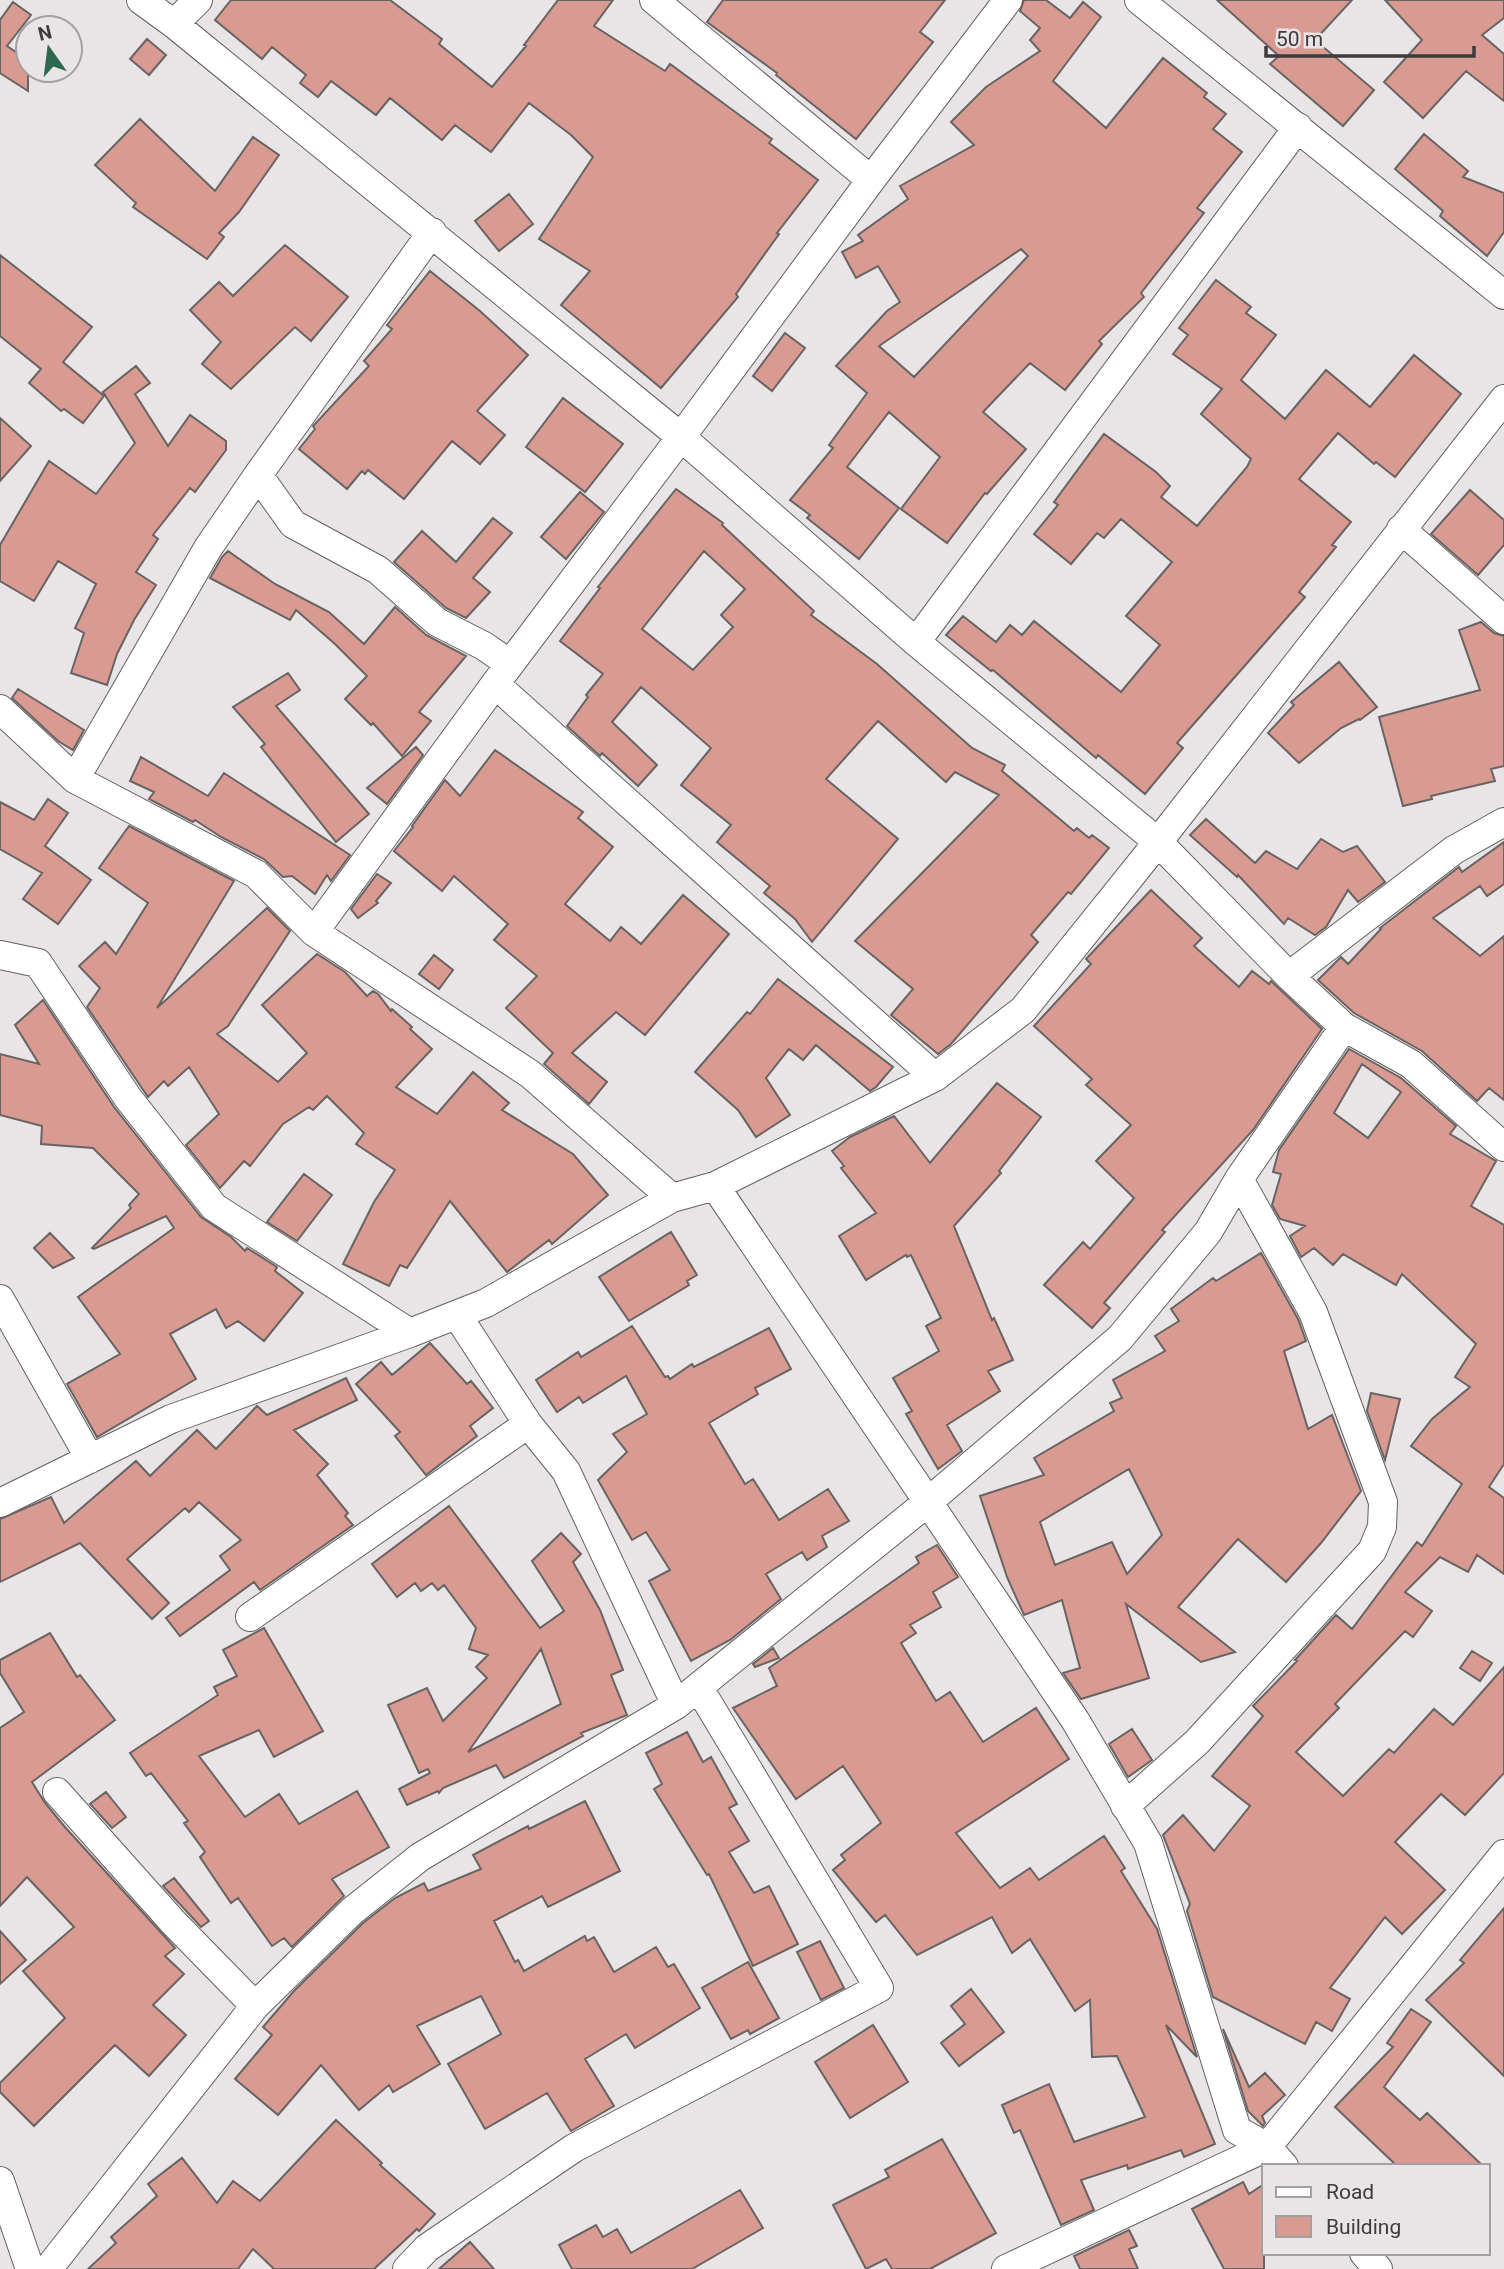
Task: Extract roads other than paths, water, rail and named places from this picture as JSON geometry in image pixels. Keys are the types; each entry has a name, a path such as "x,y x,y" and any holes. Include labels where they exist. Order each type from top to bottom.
{"street":[{"path":"141,0 432,232 681,437 916,642 1158,842 1344,1027 1411,1064 1504,1147"},
{"path":"174,24 198,0"},
{"path":"654,0 870,180"},
{"path":"314,933 870,180 1008,0"},
{"path":"1139,0 1504,295"},
{"path":"916,642 1298,127"},
{"path":"75,779 208,548 432,232"},
{"path":"0,1503 171,1419 486,1303 672,1198 715,1186 935,1077 1023,1010 1158,842 1504,399"},
{"path":"258,475 293,524 378,570 437,622 484,646 503,674 935,1077"},
{"path":"1401,529 1504,620"},
{"path":"0,709 75,779 256,874 314,933 530,1074 672,1198"},
{"path":"1289,975 1454,850 1504,822"},
{"path":"0,955 38,963 128,1098 214,1208 410,1333"},
{"path":"48,2269 255,2006 352,1911 420,1857 676,1705 699,1688 928,1502 1120,1338 1208,1232 1239,1179 1344,1027"},
{"path":"1125,1806 1197,1742 1372,1551 1382,1528 1383,1502 1313,1312 1239,1179"},
{"path":"715,1186 1076,1720 1148,1843 1237,2130 1276,2156"},
{"path":"0,1300 90,1459"},
{"path":"457,1315 528,1424 566,1471 676,1705"},
{"path":"250,1617 528,1424"},
{"path":"407,2269 427,2248 574,2148 879,1988 699,1688"},
{"path":"57,1792 173,1922 255,2006"},
{"path":"1006,2269 1276,2156 1504,1854"},
{"path":"0,2181 30,2269"},
{"path":"1366,2255 1378,2269"}]}
